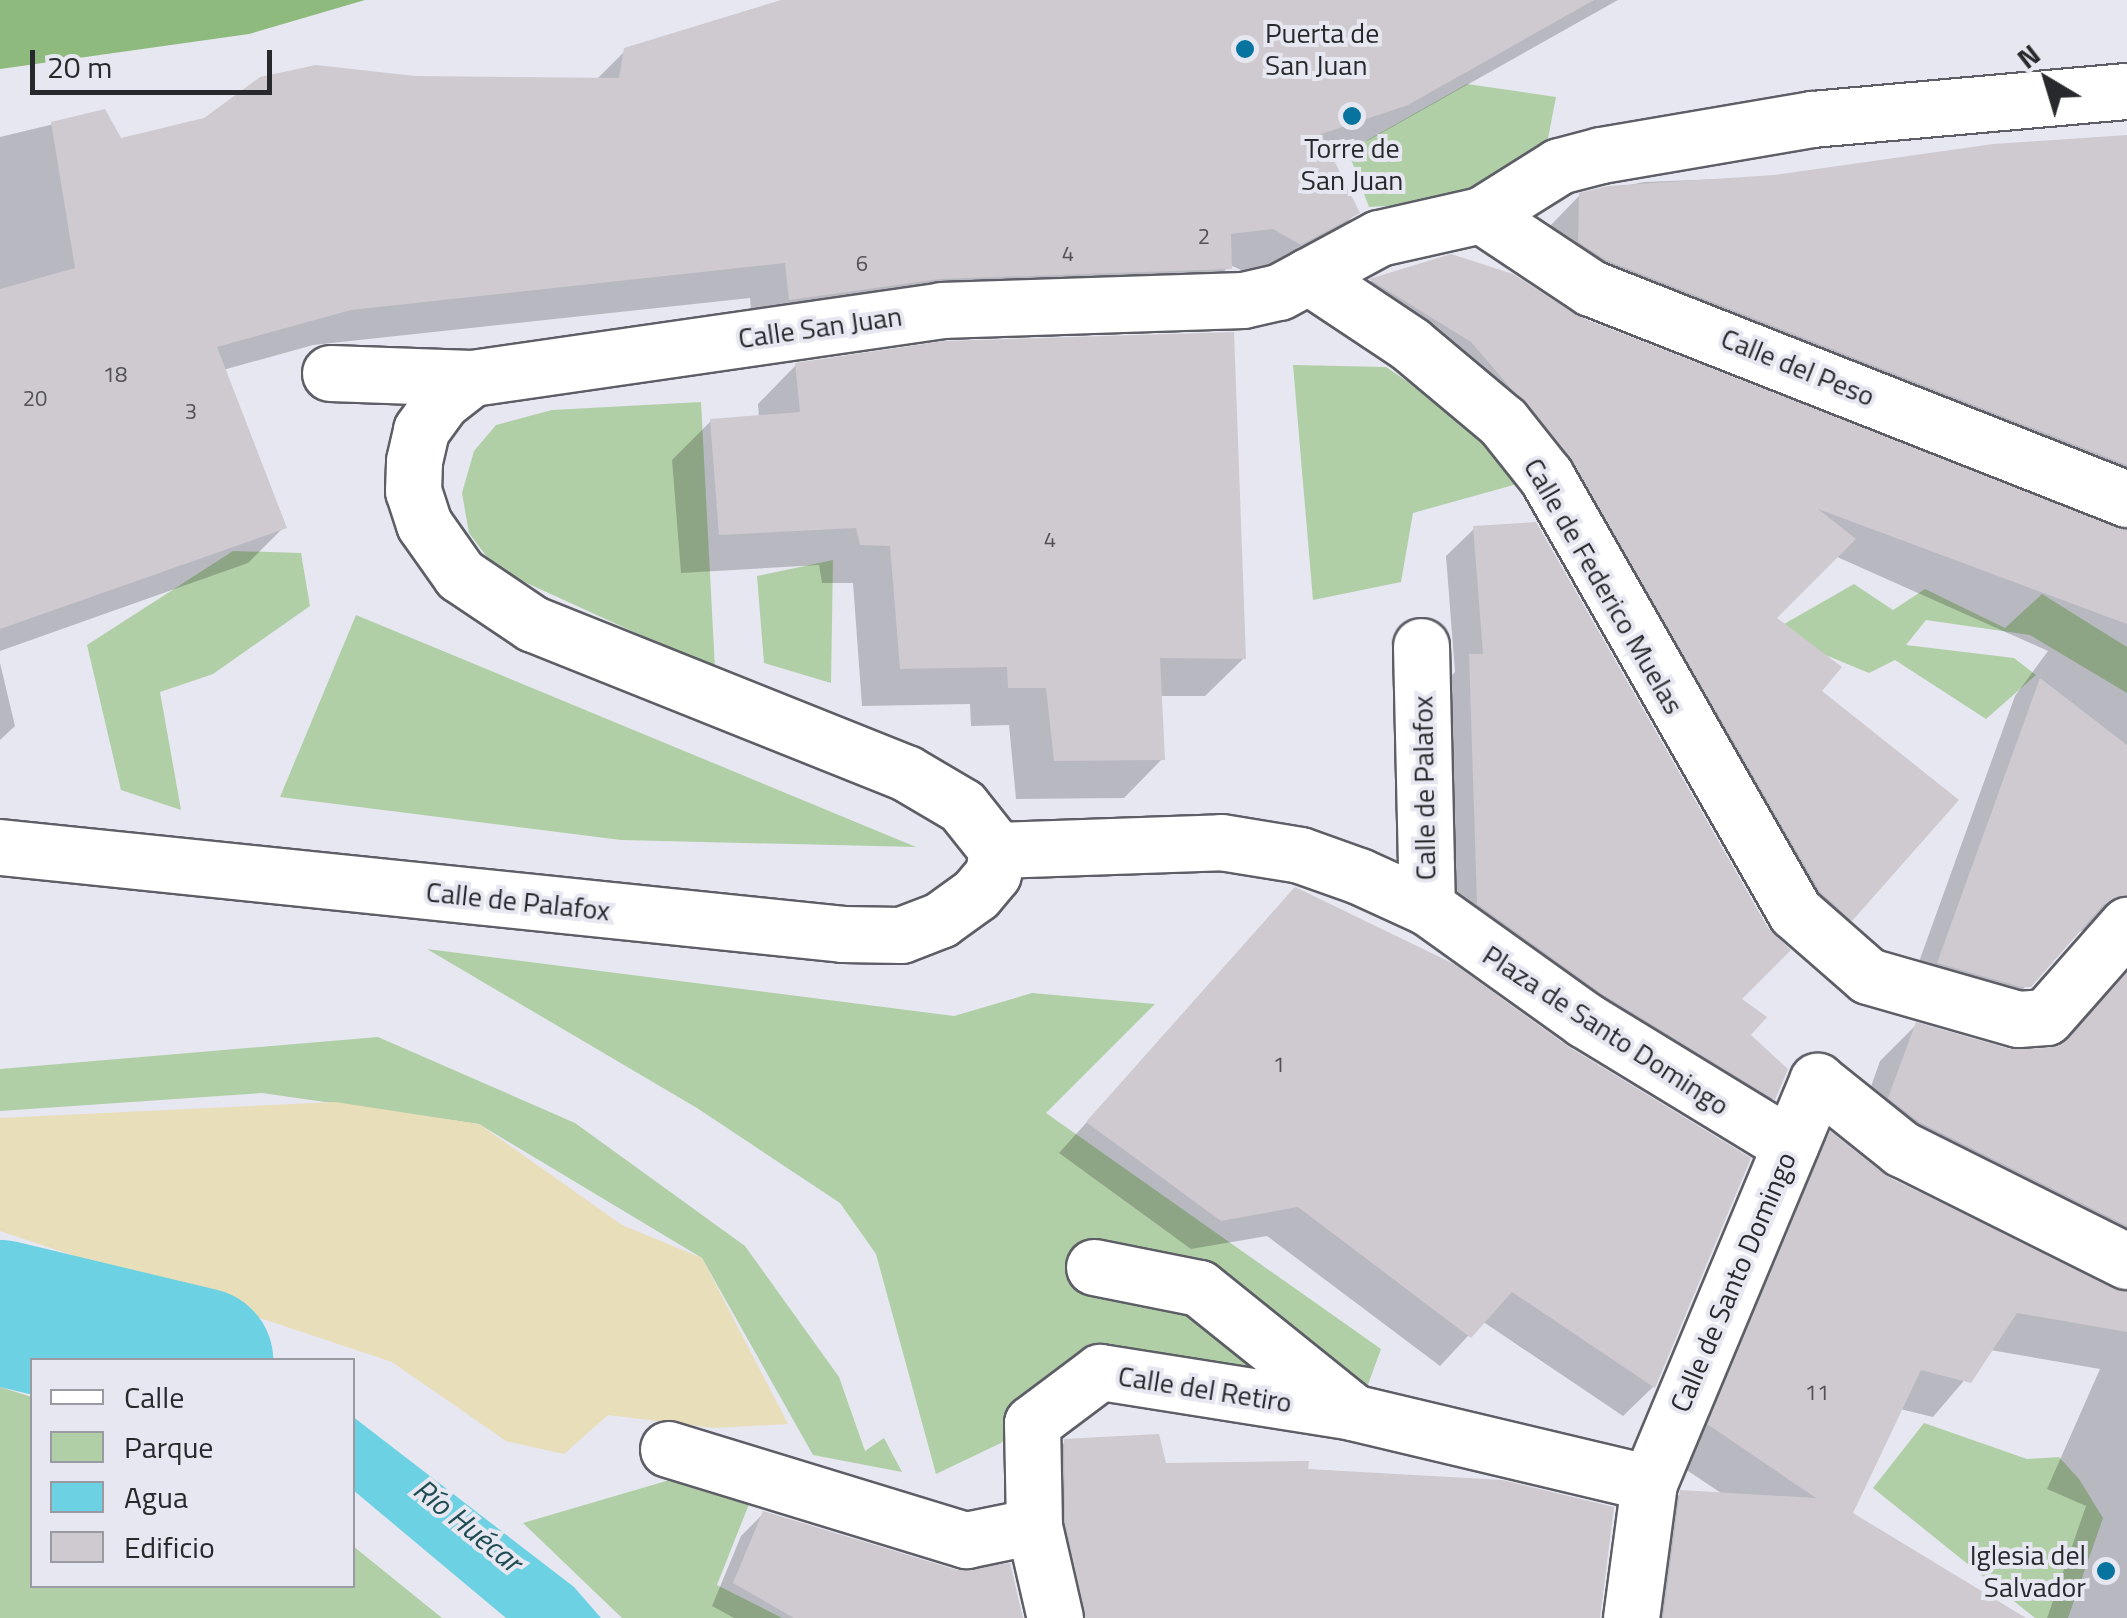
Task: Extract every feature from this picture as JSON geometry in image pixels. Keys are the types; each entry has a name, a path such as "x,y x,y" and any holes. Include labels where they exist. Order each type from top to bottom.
{"street":[{"name":"Calle San Juan","path":"330,373 472,378 941,310 1242,300 1279,292 1379,238 1481,215 1558,166 1682,138 1889,110 2127,91"},
{"name":"Calle del Peso","path":"1481,215 1591,288 2127,499"},
{"name":"Calle de Federico Muelas","path":"1308,276 1478,395 1535,463 1794,912 1868,976 2018,1018 2046,1017 2127,925"},
{"path":"472,378 441,402 422,430 414,461 413,491 424,524 460,575 491,600 572,642 906,774 962,806 996,850"},
{"name":"Calle de Palafox","path":"0,847 901,936 940,920 976,894 993,874 996,850 1220,842 1300,856 1427,907 1421,646"},
{"name":"Plaza de Santo Domingo","path":"1427,907 1585,1020 1790,1145"},
{"name":"Calle de Santo Domingo","path":"1632,1618 1649,1483 1817,1081 1902,1149 2127,1261"},
{"name":"Calle del Retiro","path":"1094,1267 1199,1288 1352,1412"},
{"name":"Calle del Retiro","path":"1054,1618 1034,1526 1032,1424 1100,1372 1352,1412 1649,1483"},
{"path":"668,1449 966,1540 1034,1526"}],"green space":[{"path":"0,0 365,0 249,34 0,69"},
{"path":"1467,84 1556,97 1544,159 1472,201 1369,207 1348,151"},
{"path":"1293,365 1386,367 1546,476 1413,513 1401,582 1313,600"},
{"path":"701,402 715,669 496,569 469,533 462,493 474,451 496,425 552,410"},
{"path":"233,551 301,553 310,606 213,674 160,692 181,810 121,790 87,645"},
{"path":"833,560 831,683 764,663 757,576"},
{"path":"1854,584 1893,610 1925,589 2005,628 2042,594 2127,647 2127,693 2030,635 1926,620 1906,645 2014,658 2036,675 1986,719 1895,660 1869,673 1770,632"},
{"path":"356,615 916,847 621,840 280,797"},
{"path":"427,949 954,1016 1032,993 1155,1004 1046,1113 1381,1349 1362,1401 1194,1304 1312,1392 1097,1355 1001,1443 936,1474 876,1254 840,1203 697,1108"},
{"path":"378,1037 575,1123 745,1246 839,1377 865,1451 884,1438 902,1472 813,1455 702,1258 479,1124 262,1093 0,1111 0,1069"},
{"path":"0,1387 30,1396 30,1588 355,1588 355,1548 442,1618 0,1618"},
{"path":"1924,1423 2027,1459 2059,1457 2079,1479 2103,1518 2068,1618 2035,1618 1873,1488"},
{"path":"673,1479 749,1504 717,1585 782,1618 622,1618 523,1523"}],"sand":[{"path":"335,1102 479,1124 622,1225 702,1258 788,1424 714,1428 608,1415 564,1454 506,1441 392,1362 0,1231 0,1118"}],"water":[{"path":"50,1302 229,1358 38,1358 29,1355"},
{"path":"355,1418 574,1587 601,1618 506,1618 355,1492"}],"building":[{"path":"781,0 1594,0 1408,105 1321,134 1360,213 1301,245 1273,229 1231,234 1232,269 940,279 789,300 785,263 351,310 217,347 287,528 0,629 0,289 75,268 51,122 105,109 121,138 204,118 260,77 316,65 415,76 619,78 624,48"},
{"path":"2127,135 2127,465 1606,260 1578,242 1579,193 1608,186 1774,175 1993,144"},
{"path":"1451,254 1513,274 1580,317 2127,530 2127,624 1818,509 1856,539 1777,618 1842,667 1822,691 1959,800 1852,921 1820,892 1570,457 1471,342 1369,279"},
{"path":"1234,332 1246,659 1160,658 1165,760 1054,761 1046,688 1008,688 1007,667 900,669 890,546 860,545 856,528 719,535 710,419 800,412 795,363 944,341"},
{"path":"1536,522 1768,928 1791,950 1742,999 1767,1017 1751,1035 1788,1069 1775,1100 1602,994 1477,904 1469,654 1483,654 1473,526"},
{"path":"2040,678 2127,745 2127,895 2104,904 2031,987 2021,987 1937,963"},
{"path":"1295,887 1454,964 1569,1047 1751,1158 1655,1388 1512,1292 1471,1338 1298,1207 1221,1221 1086,1122"},
{"path":"2127,972 2127,1226 1919,1122 1888,1098 1916,1022 2010,1049 2048,1048 2069,1038"},
{"path":"1830,1131 1888,1177 2127,1292 2127,1332 2017,1313 1971,1383 1921,1370 1853,1513 2026,1618 1663,1618 1680,1490 1816,1498 1707,1424"},
{"path":"1159,1434 1166,1463 1309,1461 1308,1469 1502,1480 1614,1507 1600,1618 1085,1618 1065,1522 1064,1439"},
{"path":"763,1511 957,1570 1010,1563 1023,1618 794,1618 733,1583"}],"waterway":[{"name":"Río Huécar","path":"0,1312 192,1358"}],"place":[{"name":"Puerta de San Juan","path":"1245,49"},
{"name":"Torre de San Juan","path":"1352,116"},
{"name":"Iglesia del Salvador","path":"2106,1571"}]}
